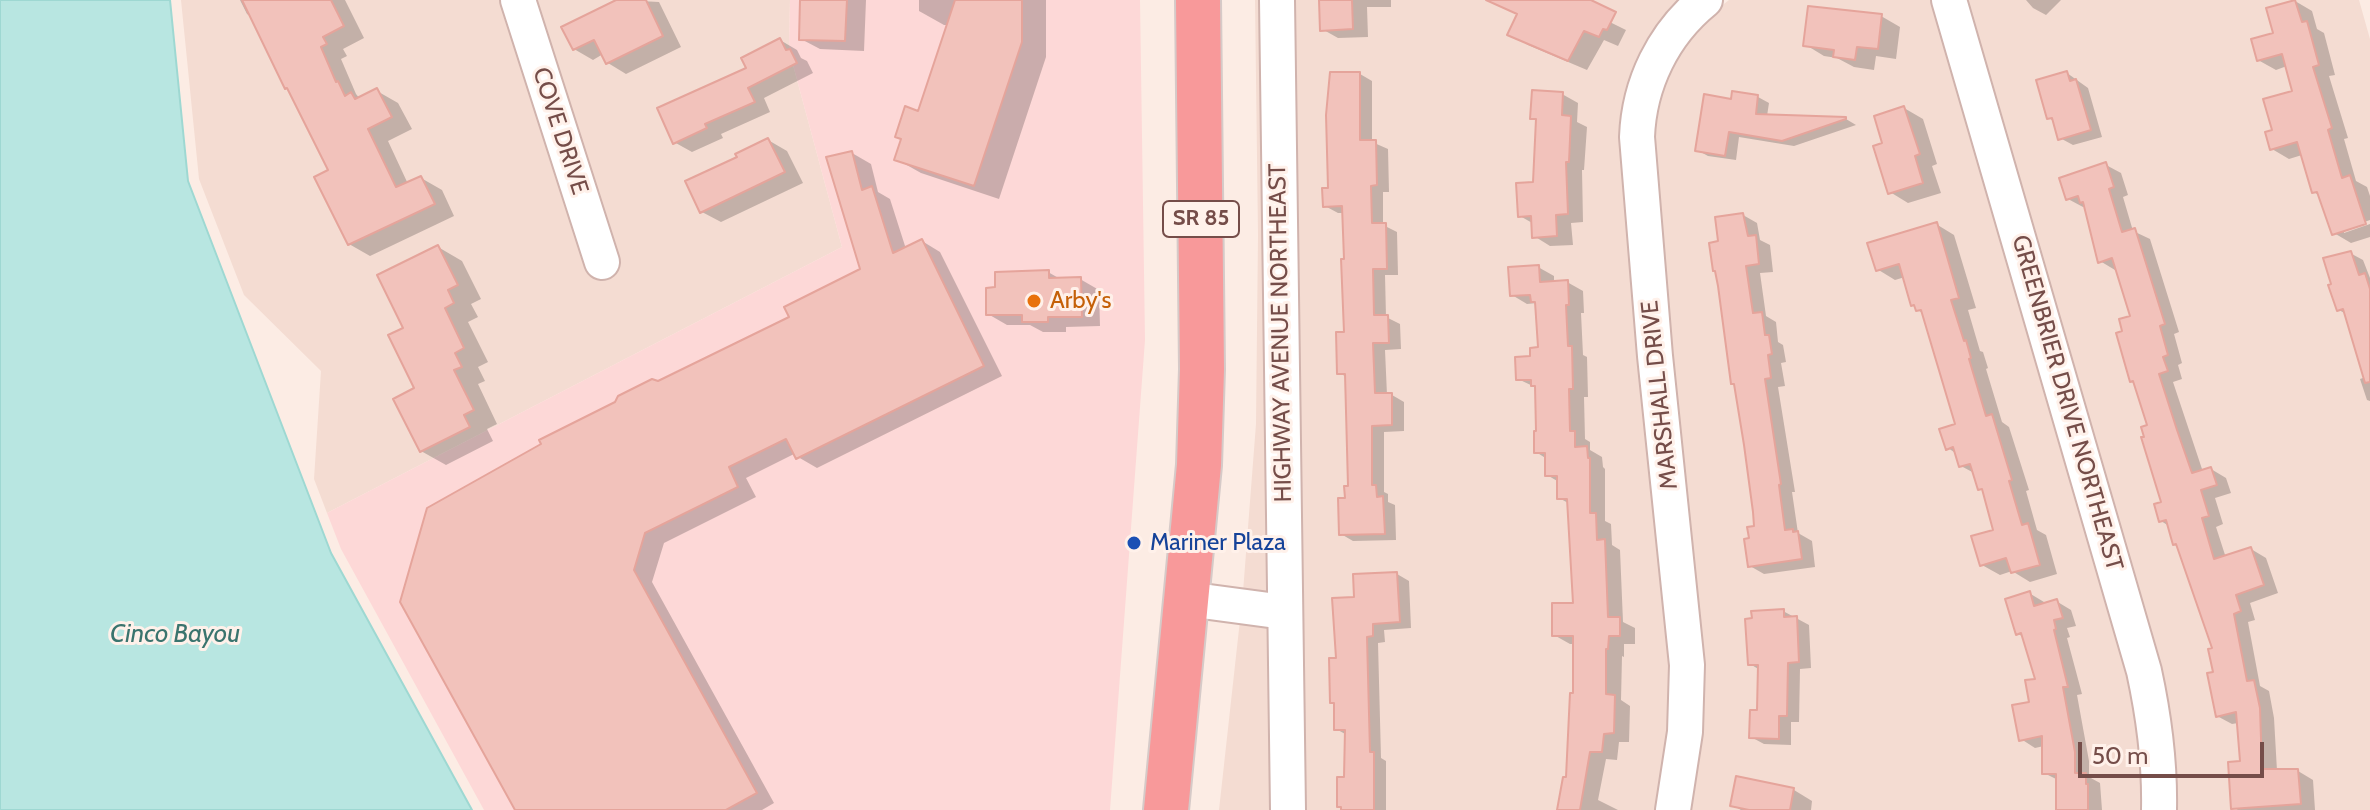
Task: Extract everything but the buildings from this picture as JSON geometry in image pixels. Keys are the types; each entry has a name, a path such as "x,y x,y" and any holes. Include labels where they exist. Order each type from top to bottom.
{"highway":[{"name":"SR 85","path":"1166,810 1199,465 1202,369 1198,0"}],"street":[{"name":"COVE DRIVE","path":"518,0 602,262"},
{"name":"HIGHWAY AVENUE NORTHEAST","path":"1277,0 1288,810"},
{"name":"MARSHALL DRIVE","path":"1673,810 1685,732 1687,665 1655,356 1637,137 1638,118 1647,82 1658,56 1692,11 1705,0"},
{"name":"GREENBRIER DRIVE NORTHEAST","path":"1949,0 2144,671 2159,759 2159,810"},
{"path":"1187,599 1284,612"}],"shaded area":[{"path":"181,0 505,0 595,279 619,271 531,0 790,0 789,50 842,247 327,513 314,479 321,371 244,295 199,179"},
{"path":"790,0 1140,0 1145,340 1110,810 484,810 341,549 327,513 842,247 789,50"},
{"path":"1255,0 1264,0 1272,596 1243,592 1256,424 1258,235"},
{"path":"1289,0 1682,0 1646,49 1671,625 1672,729 1660,810 1301,810"},
{"path":"1729,0 1936,0 2132,673 2147,810 1686,810 1668,357 1650,121 1670,64 1701,22"},
{"path":"1962,0 2359,0 2370,39 2370,810 2172,810"},
{"path":"1240,620 1272,624 1275,810 1219,810"}],"water":[{"name":"Cinco Bayou","path":"0,0 170,0 188,181 331,553 472,810 0,810"}],"place":[{"name":"Arby's","path":"1034,301"},
{"name":"Mariner Plaza","path":"1134,543"}]}
